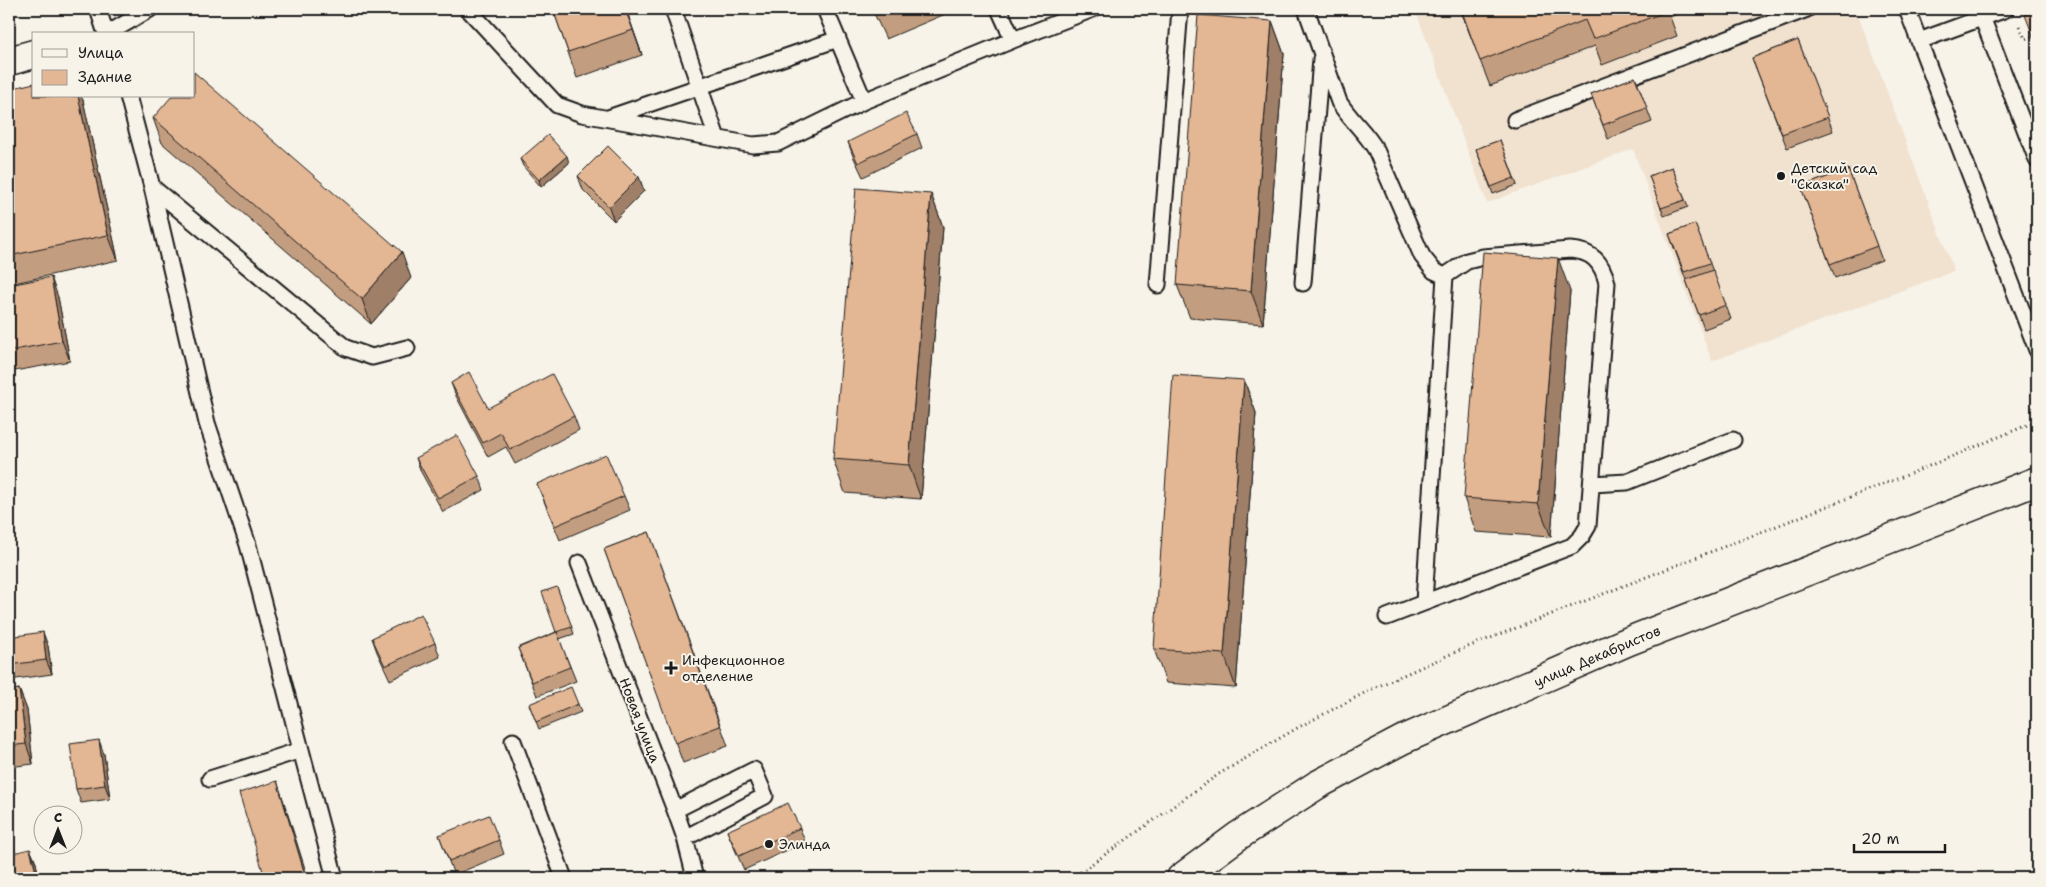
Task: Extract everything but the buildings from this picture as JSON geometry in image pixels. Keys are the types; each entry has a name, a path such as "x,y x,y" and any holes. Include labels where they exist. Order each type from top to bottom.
{"main road":[{"path":"9,61 32,55"},
{"name":"улица Декабристов","path":"1181,878 1238,836 1317,785 1402,740 1629,642 2037,481"}],"lane":[{"path":"98,9 105,32"},
{"path":"110,32 150,9"},
{"path":"468,9 557,105 582,114 753,145 778,143 864,101 1093,9"},
{"path":"673,9 717,138"},
{"path":"825,9 864,101"},
{"path":"999,9 1012,40"},
{"path":"1158,285 1180,9"},
{"path":"1306,9 1339,102 1346,113 1369,136 1422,256 1434,271 1446,276"},
{"path":"1515,120 1807,9"},
{"path":"1907,9 2037,350"},
{"path":"1919,41 2006,9"},
{"path":"1982,17 2037,160"},
{"path":"606,118 838,39"},
{"path":"1302,283 1321,52"},
{"path":"129,98 152,187 207,423 248,545 336,878"},
{"path":"152,187 346,348 372,357 407,348"},
{"path":"1387,617 1572,546 1582,536 1588,526 1607,283 1604,269 1595,258 1588,254 1582,251 1570,250 1483,257 1467,261 1446,276"},
{"path":"1424,602 1423,584 1446,276"},
{"path":"1592,484 1626,482 1733,440"},
{"name":"Новая улица","path":"579,563 675,810 685,838 695,878"},
{"path":"513,741 564,878"},
{"path":"210,779 301,750"},
{"path":"675,810 754,770 765,796 685,838"}],"path":[{"path":"1072,878 1219,774 1299,727 1374,688 1460,650 1912,473 2037,421"}],"shaded area":[{"name":"Детский сад \"Сказка\"","path":"1415,9 1856,9 1954,271 1712,361 1633,149 1487,203"}],"place":[{"name":"Детский сад \"Сказка\"","path":"1781,176"},
{"name":"Инфекционное отделение","path":"671,668"},
{"name":"Элинда","path":"769,844"}]}
